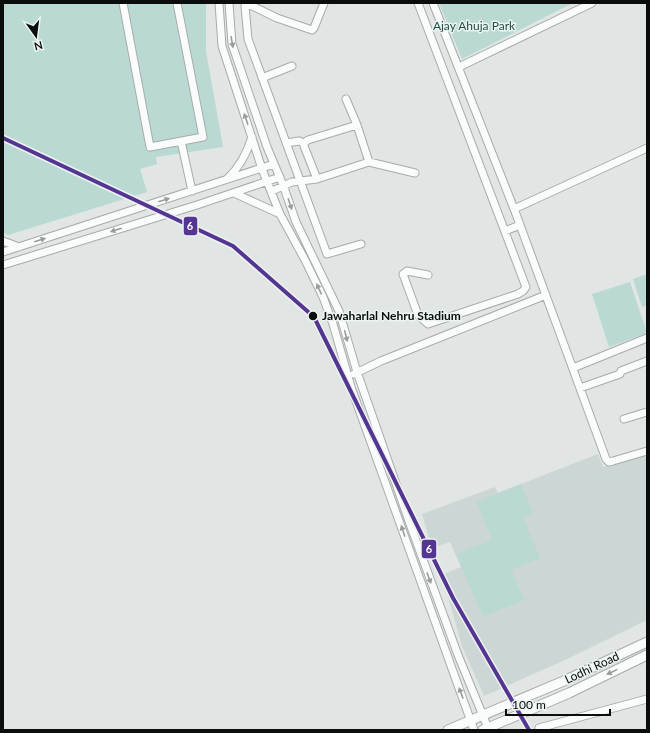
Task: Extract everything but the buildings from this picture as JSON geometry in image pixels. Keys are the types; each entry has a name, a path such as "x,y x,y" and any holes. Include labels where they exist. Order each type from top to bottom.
{"main road":[{"name":"Lodhi Road","path":"448,730 566,680 647,642"},
{"name":"Lodhi Road","path":"485,729 569,693 647,655"}],"street":[{"path":"123,3 150,147 203,137 177,3"},
{"path":"219,3 222,46 262,169 280,214 306,260 323,296 333,324 348,377 474,730"},
{"path":"229,3 232,44 274,164 296,222 339,311 357,372 435,593 483,716 485,729"},
{"path":"324,3 312,30 245,4 248,39 327,254 361,244"},
{"path":"418,3 526,287 523,292 428,324 418,315 403,274 407,271 428,275"},
{"path":"433,3 514,209 608,461 613,461 647,451"},
{"path":"459,67 592,3"},
{"path":"262,78 292,66"},
{"path":"346,99 357,124 368,162"},
{"path":"304,143 308,140 357,124"},
{"path":"225,180 233,173 246,154 252,136"},
{"path":"181,141 192,191"},
{"path":"286,143 299,141 304,143"},
{"path":"304,143 317,179"},
{"path":"514,209 647,148"},
{"path":"272,191 283,185 300,180 317,179 368,162 415,173"},
{"path":"3,252 274,164"},
{"path":"3,265 234,193 280,177"},
{"path":"234,193 280,214"},
{"path":"505,231 520,225"},
{"path":"3,241 19,247"},
{"path":"348,377 357,372 546,296"},
{"path":"573,368 647,338"},
{"path":"580,388 620,374 621,371 647,361"},
{"path":"624,419 647,412"},
{"path":"539,728 557,727 647,699"}],"shaded area":[{"path":"647,453 647,620 565,660 484,696 462,646 442,575 461,567 450,542 432,548 422,514 495,487 498,493 598,454 603,467"}],"green space":[{"path":"3,3 206,3 206,51 223,147 156,157 157,164 140,169 147,192 8,235 3,232"},
{"name":"Ajay Ahuja Park","path":"439,3 573,3 462,59"},
{"path":"647,274 647,305 642,307 633,279"},
{"path":"630,282 647,333 609,347 592,294"},
{"path":"521,484 533,513 523,517 540,558 511,570 524,600 483,617 456,554 492,540 477,502"}],"transit line":[{"name":"6","path":"3,138 233,246 314,317 453,598 529,730"}],"place":[{"name":"Jawaharlal Nehru Stadium","path":"313,316"}]}
